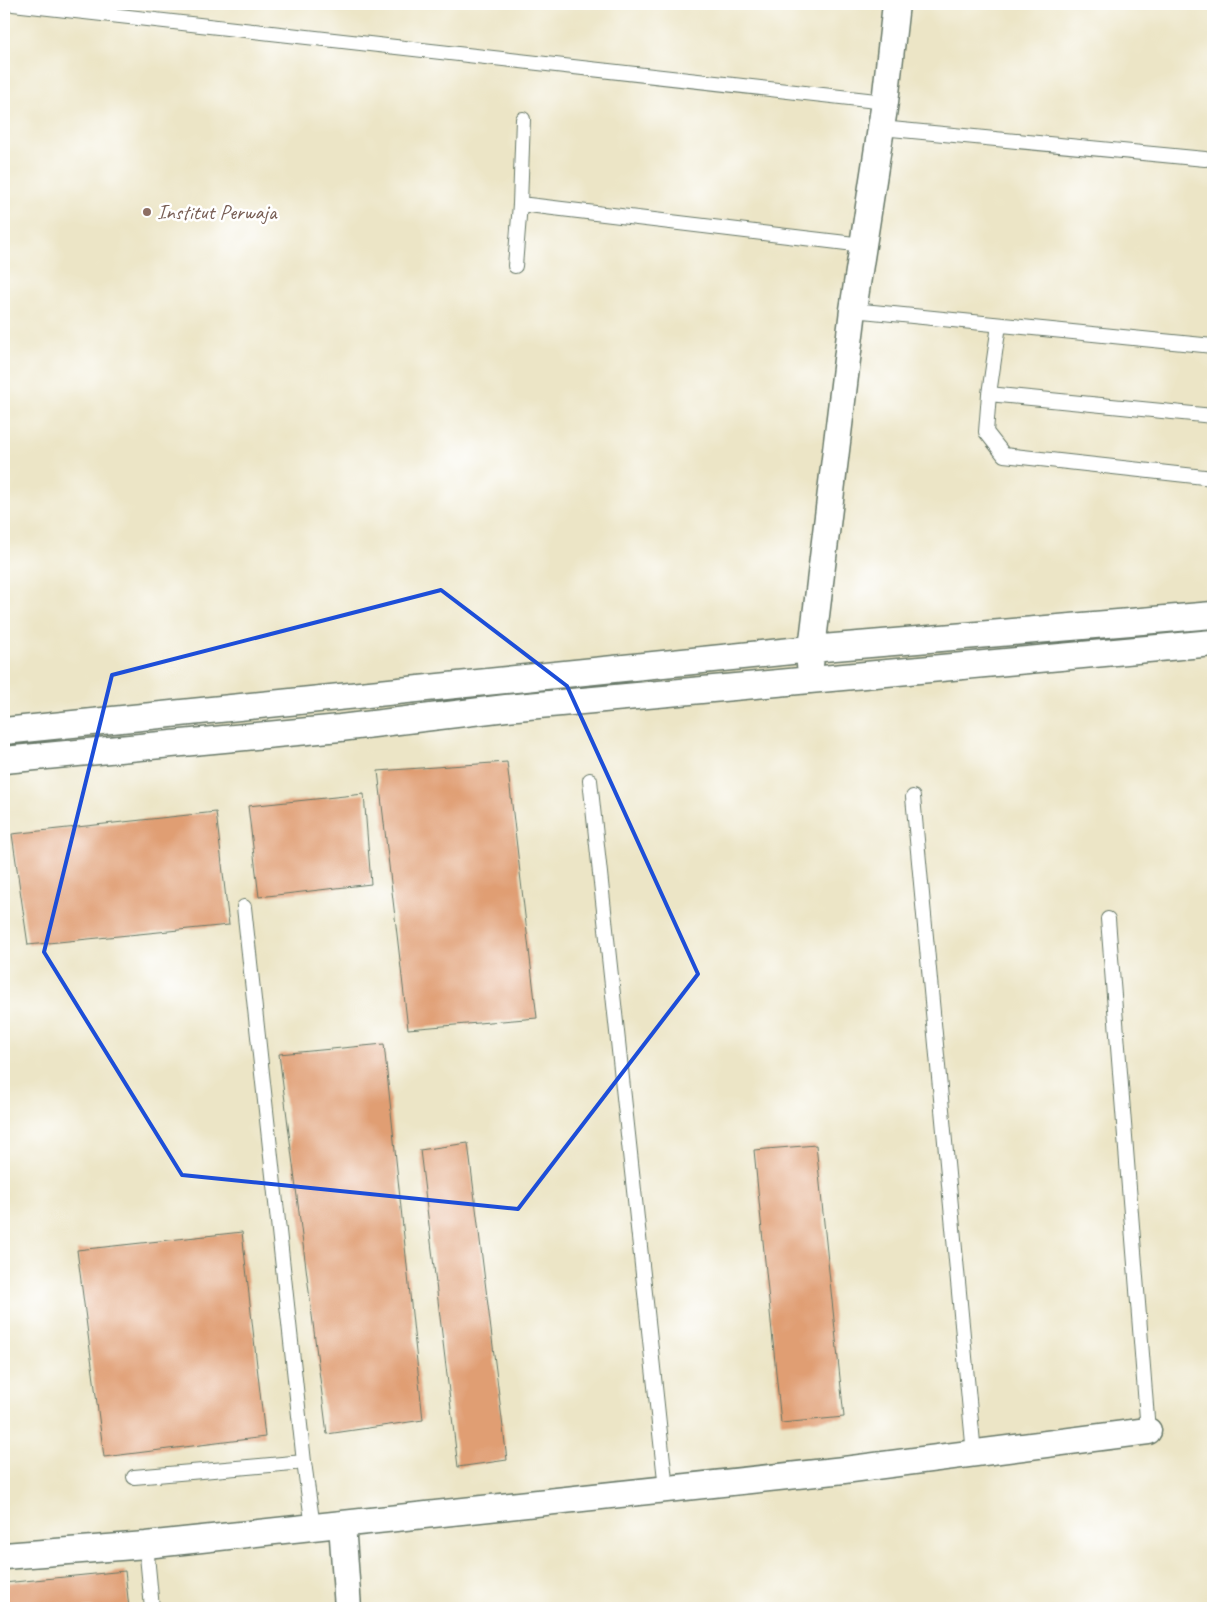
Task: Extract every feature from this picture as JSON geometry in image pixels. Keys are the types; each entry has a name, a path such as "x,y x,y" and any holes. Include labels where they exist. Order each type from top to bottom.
{"street":[{"path":"808,681 853,310 885,102 896,4"},
{"path":"4,731 811,649 1213,616"},
{"path":"4,760 340,728 506,708 1213,642"},
{"path":"504,679 506,708"},
{"path":"4,1556 146,1545 844,1470 1148,1431"},
{"path":"342,1524 348,1608"}],"lane":[{"path":"13,4 885,102"},
{"path":"515,266 520,204 523,119"},
{"path":"881,128 1205,159"},
{"path":"520,204 863,246"},
{"path":"853,310 1213,346"},
{"path":"999,325 989,394 986,432 1004,455 1213,478"},
{"path":"989,394 1213,416"},
{"path":"590,780 666,1489"},
{"path":"912,797 974,1454"},
{"path":"244,907 304,1462 313,1526"},
{"path":"1108,919 1148,1431"},
{"path":"134,1476 304,1462"},
{"path":"146,1545 152,1608"}],"highlighted area":[{"path":"441,590 567,686 698,974 518,1209 182,1175 44,952 112,675"}],"building":[{"path":"507,762 537,1018 408,1029 378,771"},
{"path":"364,794 371,884 259,897 248,806"},
{"path":"216,812 229,925 28,945 12,834"},
{"path":"384,1044 423,1420 327,1434 279,1054"},
{"path":"468,1143 507,1460 458,1467 420,1150"},
{"path":"816,1145 844,1417 781,1423 754,1150"},
{"path":"242,1232 265,1437 104,1457 77,1250"},
{"path":"125,1571 129,1608 4,1608 4,1583"}],"place":[{"name":"Institut Perwaja","path":"147,212"}]}
